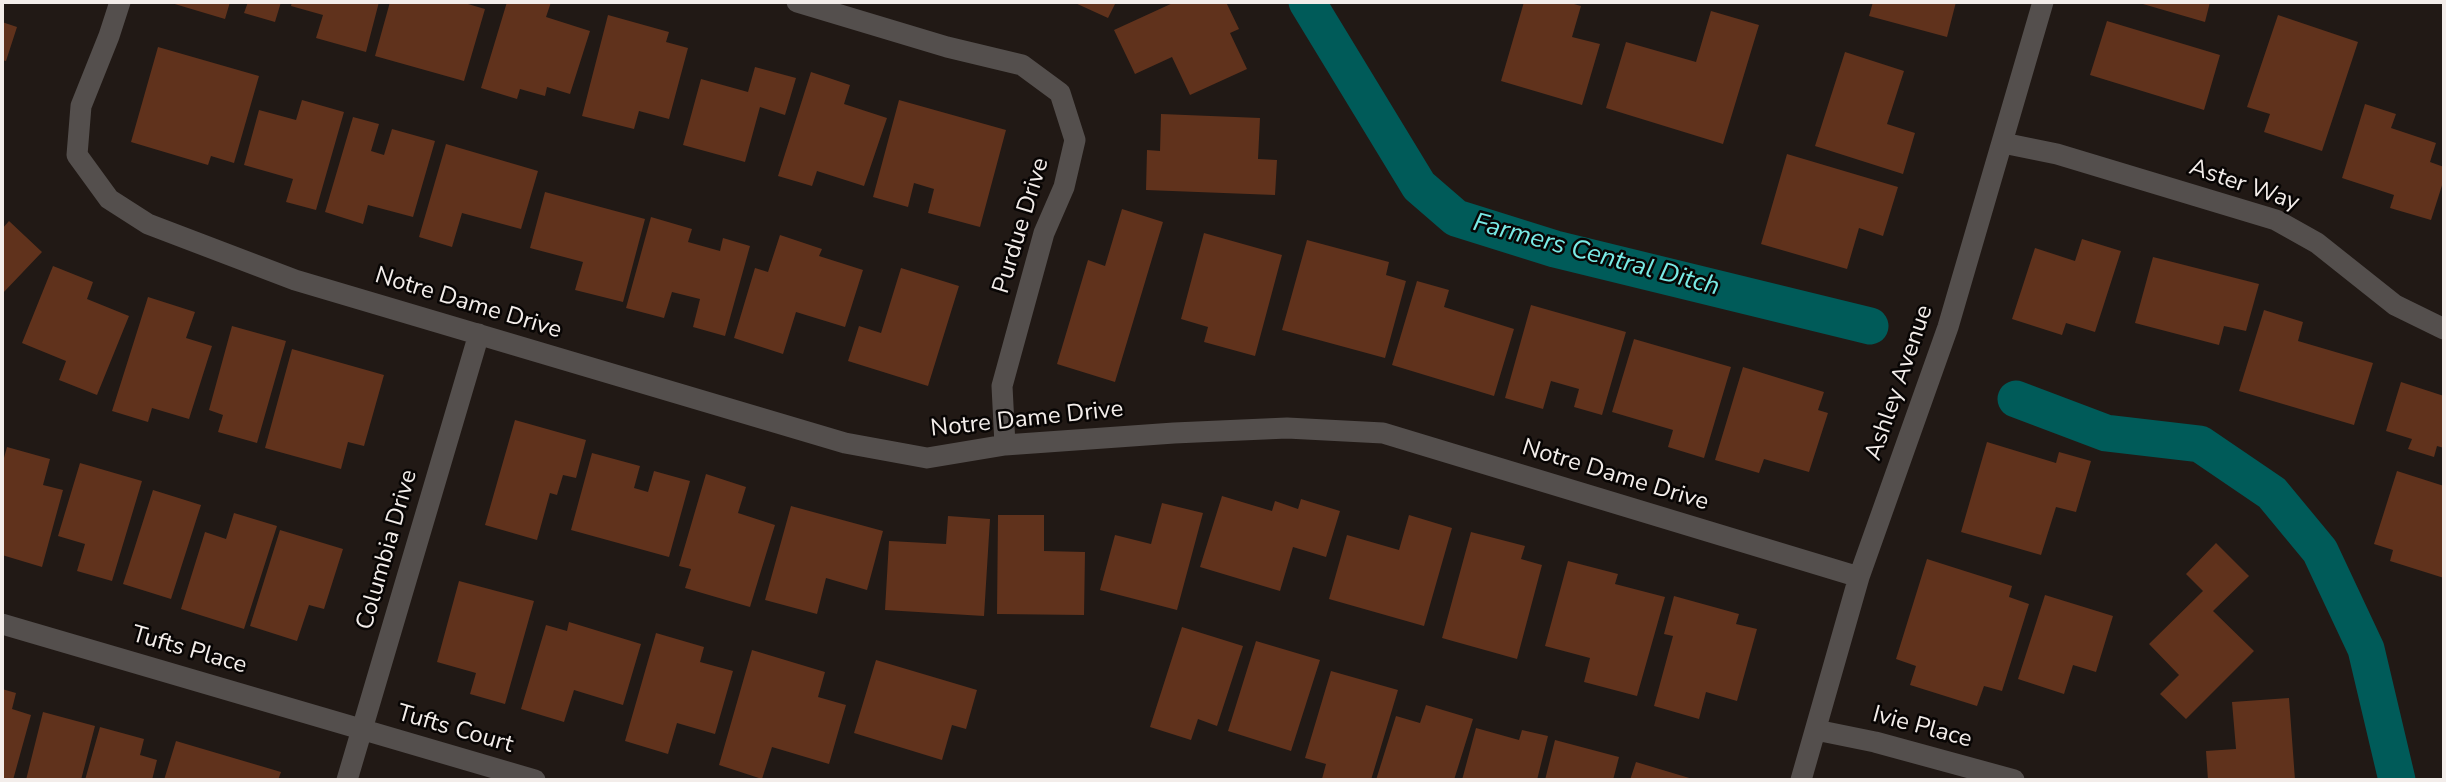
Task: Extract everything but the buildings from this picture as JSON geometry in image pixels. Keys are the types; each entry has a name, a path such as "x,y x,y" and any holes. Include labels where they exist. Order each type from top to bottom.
{"street":[{"name":"Notre Dame Drive","path":"120,2 81,106 77,155 108,199 148,224 218,248 295,280 845,443 927,458 1005,444 1174,433 1287,428 1383,433 1859,577"},
{"name":"Purdue Drive","path":"797,2 947,47 1022,65 1060,93 1075,140 1064,187 1044,233 1002,386 1005,444"},
{"name":"Ashley Avenue","path":"1801,780 1859,577 1948,327 2043,2"},
{"name":"Aster Way","path":"2003,143 2057,154 2276,220 2317,243 2395,305 2444,329"},
{"name":"Columbia Drive","path":"347,780 479,334"},
{"name":"Tufts Place","path":"2,624 362,731"},
{"name":"Ivie Place","path":"1816,730 1875,742 2014,780"},
{"name":"Tufts Court","path":"362,731 535,780"}],"waterway":[{"name":"Farmers Central Ditch","path":"1307,2 1419,186 1456,218 1555,249 1870,326"},
{"name":"Farmers Central Ditch","path":"2016,399 2106,433 2200,444 2272,493 2320,551 2366,649 2397,780"}]}
